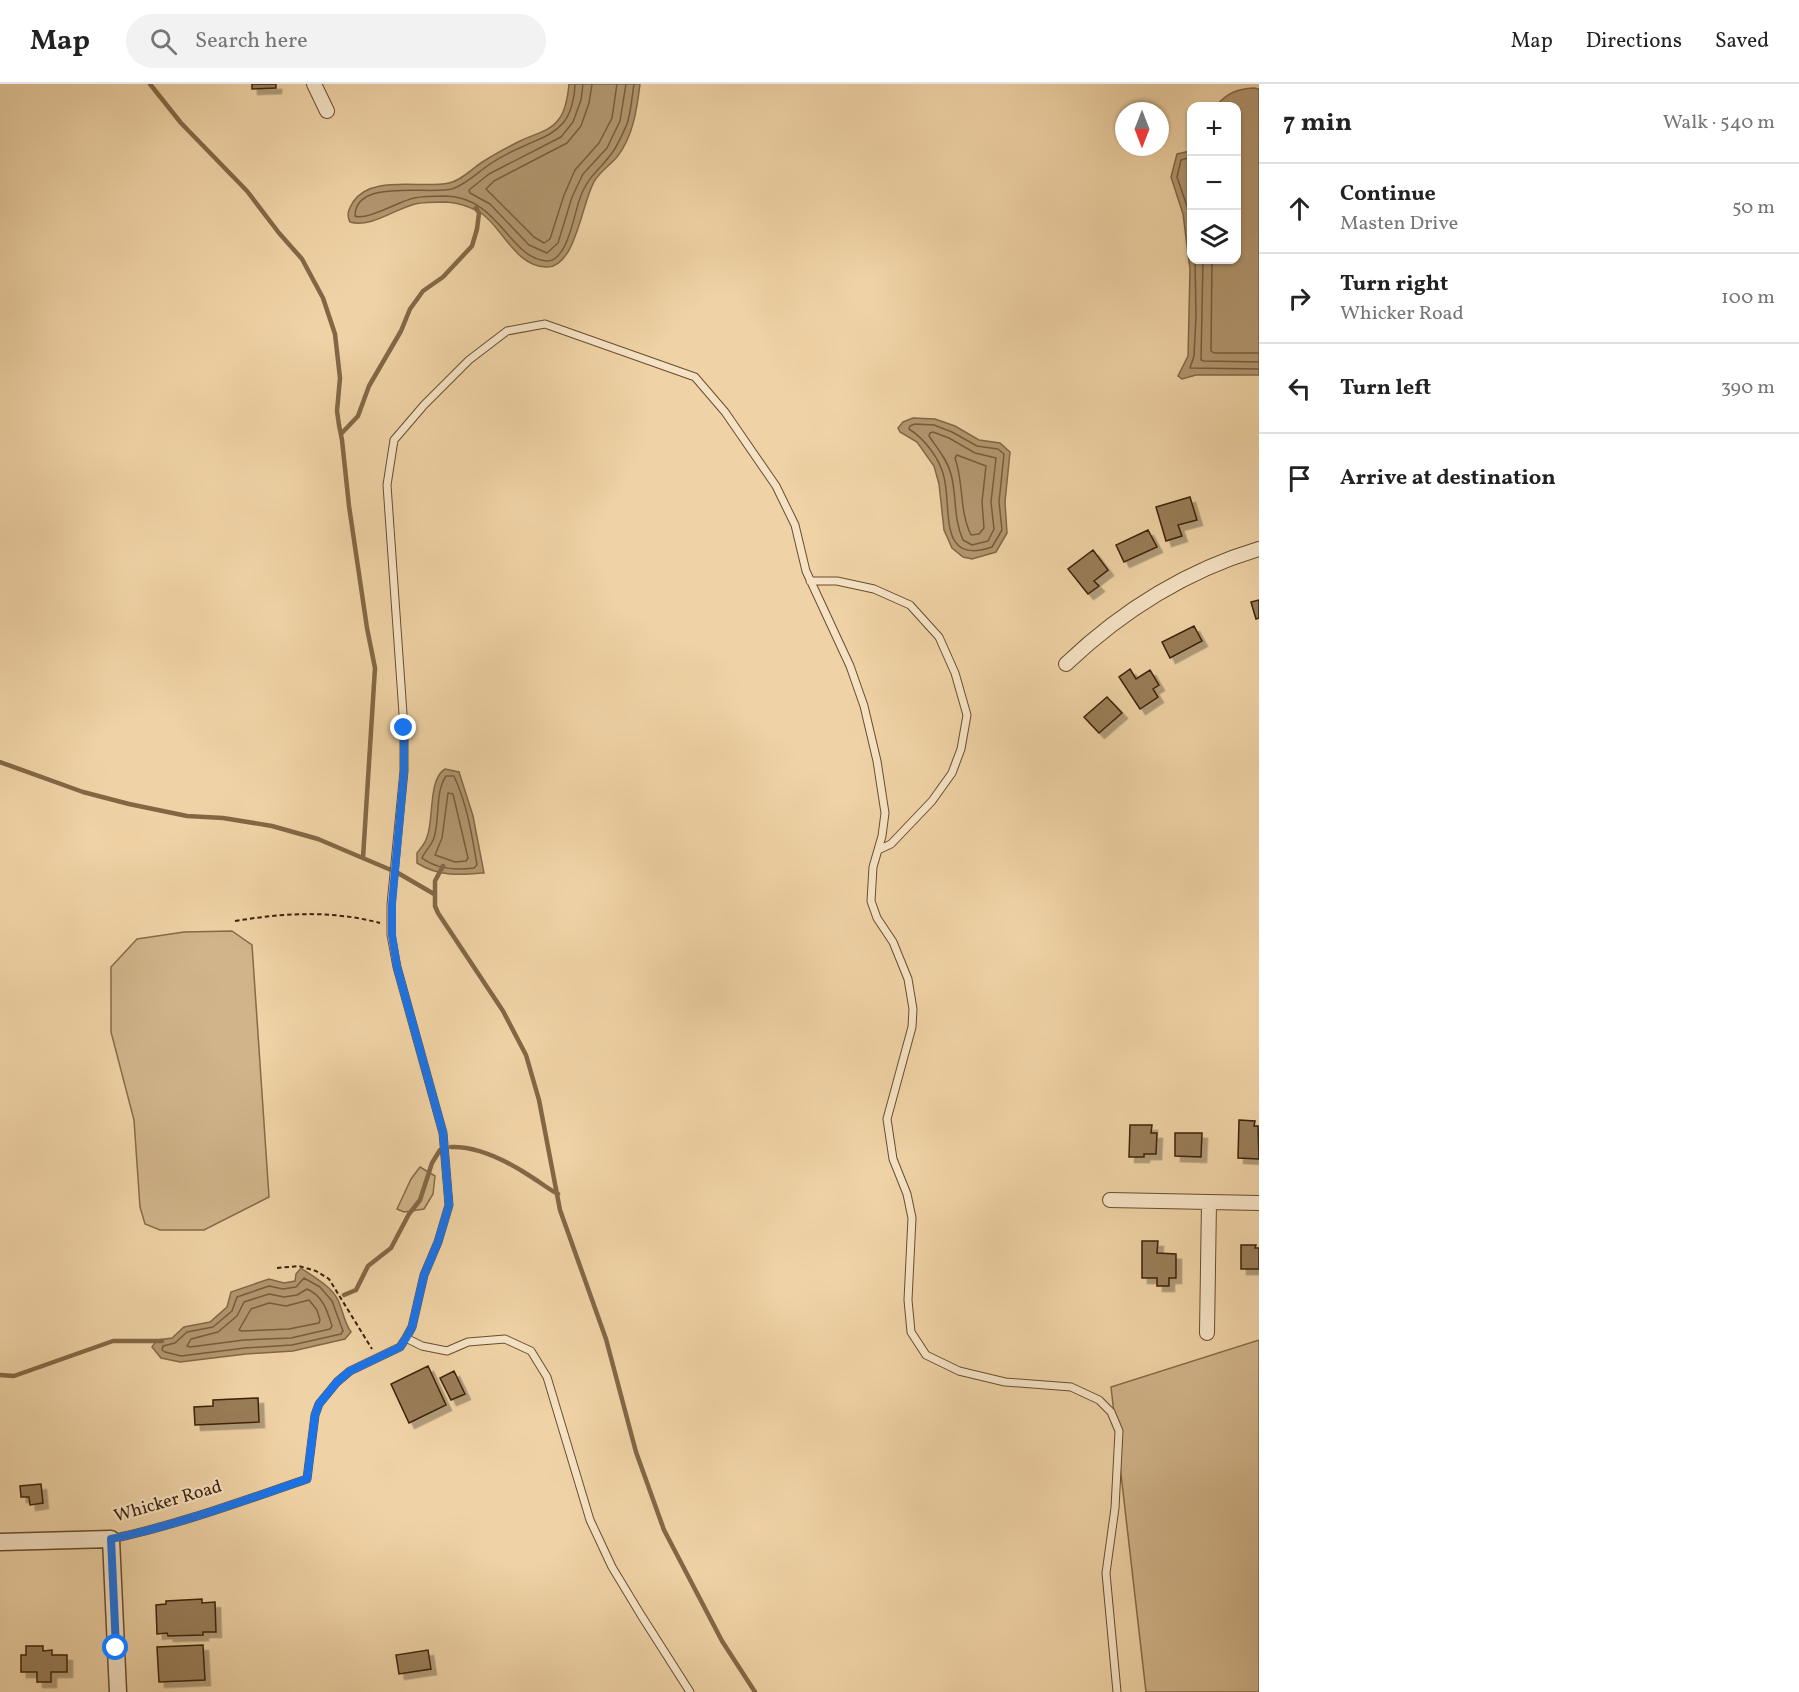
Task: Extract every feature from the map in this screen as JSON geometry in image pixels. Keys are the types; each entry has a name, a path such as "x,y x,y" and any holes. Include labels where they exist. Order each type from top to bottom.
{"street":[{"path":"314,84 327,111"},
{"path":"1066,664 1118,619 1161,591 1216,564 1259,549"},
{"path":"1110,1200 1259,1203"},
{"path":"1207,1333 1209,1202"},
{"path":"111,1539 118,1692"},
{"name":"Whicker Road","path":"0,1542 111,1539"}],"lane":[{"path":"375,1358 400,1347 412,1327 424,1275 438,1242 449,1205 443,1133 397,967 392,926 404,771 404,728 387,485 394,440 424,405 469,360 507,331 545,324 695,377 725,411 776,486 795,525 806,571 850,666 864,706 877,761 885,813 873,867 871,900 877,918 893,942 908,979 913,1009 912,1027 887,1119 893,1159 907,1194 912,1218 908,1300 911,1332 926,1355 959,1371 1005,1382 1071,1387 1099,1400 1111,1412 1119,1431 1115,1508 1106,1573 1118,1692"},
{"path":"810,581 837,581 874,589 910,606 939,637 955,673 967,715 961,749 952,773 932,801 891,844 878,850"},
{"path":"406,1338 422,1346 447,1351 468,1342 505,1339 531,1352 547,1377 595,1529 612,1567 640,1616 690,1692"},
{"name":"Whicker Road","path":"111,1539 148,1531 307,1479 315,1415 319,1404 337,1382 350,1371 375,1358"}],"path":[{"path":"235,921 274,915 317,913 355,917 392,926"},
{"path":"277,1268 299,1266 316,1271 329,1279 371,1347 375,1358"}],"shaded area":[{"path":"232,931 252,945 269,1197 204,1230 160,1230 145,1224 140,1207 134,1120 111,1032 111,967 137,939 184,932"},
{"path":"420,1167 435,1176 433,1194 424,1209 404,1212 397,1209 411,1179"},
{"path":"1259,1340 1259,1692 1146,1692 1111,1387"}],"water":[{"path":"569,84 640,84 636,113 627,141 617,157 595,180 571,246 556,265 546,267 526,260 481,213 456,203 419,203 375,220 350,222 349,209 361,193 384,185 449,183 463,177 497,153 551,127 563,111"},
{"path":"1242,89 1259,89 1259,375 1196,375 1182,379 1178,376 1188,356 1189,264 1241,264 1241,102 1220,102 1233,92"},
{"path":"1187,152 1187,245 1183,214 1171,177 1177,154"},
{"path":"913,418 935,419 955,426 979,440 1000,443 1010,452 1005,502 1007,533 996,552 972,559 963,557 952,548 944,530 939,484 934,466 917,442 900,432 898,428 903,422"},
{"path":"445,769 459,772 473,816 484,873 442,873 417,863 417,853 425,842 429,830 436,781"},
{"path":"301,1268 322,1282 335,1295 351,1332 345,1339 293,1351 180,1362 161,1358 152,1347 157,1340 172,1338 184,1327 210,1322 227,1307 231,1292 269,1279 284,1283 295,1281 296,1274"}],"building":[{"path":"252,84 276,84 276,88 252,89"},
{"path":"1190,497 1197,520 1178,525 1182,536 1166,541 1156,507"},
{"path":"1148,530 1157,547 1124,562 1116,545"},
{"path":"1093,550 1108,570 1094,581 1099,586 1088,594 1068,569"},
{"path":"1259,600 1259,618 1256,619 1251,602"},
{"path":"1194,626 1202,641 1170,658 1162,642"},
{"path":"1130,669 1136,679 1150,670 1159,685 1153,689 1158,697 1140,709 1119,677"},
{"path":"1107,697 1122,713 1099,733 1084,717"},
{"path":"1239,1120 1255,1121 1254,1126 1258,1126 1259,1159 1238,1158"},
{"path":"1130,1125 1152,1125 1151,1133 1157,1133 1156,1154 1129,1157"},
{"path":"1175,1133 1202,1133 1201,1157 1175,1156"},
{"path":"1142,1241 1158,1241 1157,1253 1176,1254 1176,1278 1169,1278 1169,1286 1157,1286 1157,1278 1142,1278"},
{"path":"1241,1245 1256,1245 1255,1248 1259,1248 1259,1269 1241,1269"},
{"path":"428,1366 446,1405 409,1423 391,1384"},
{"path":"454,1371 465,1394 451,1400 440,1378"},
{"path":"258,1398 259,1422 195,1425 194,1407 213,1406 213,1400"},
{"path":"41,1484 43,1503 30,1505 29,1497 21,1497 20,1486"},
{"path":"202,1599 202,1603 215,1602 216,1632 203,1632 203,1635 157,1634 156,1605 166,1604 166,1601"},
{"path":"203,1645 205,1680 159,1682 157,1647"},
{"path":"26,1646 43,1646 43,1651 52,1650 52,1655 67,1655 67,1672 51,1672 51,1682 37,1682 37,1672 21,1672 21,1655 26,1655"},
{"path":"428,1650 431,1669 399,1674 396,1655"}],"waterway":[{"path":"150,84 181,123 247,191 302,259 323,298 335,334 340,378 337,411 367,628 375,668 363,858"},
{"path":"341,434 358,416 369,386 401,331 410,309 423,291 443,277 472,246 479,213 476,208"},
{"path":"0,762 83,792 129,804 187,816 223,818 272,826 318,839 391,870"},
{"path":"443,866 435,881 435,906 503,1011 526,1055 539,1100 560,1210 606,1339 636,1452 664,1530 722,1641 755,1692"},
{"path":"398,873 434,894"},
{"path":"451,1147 472,1149 502,1160 558,1194"},
{"path":"344,1295 356,1290 368,1266 391,1248 409,1214 420,1200 432,1163 440,1150"},
{"path":"0,1375 14,1376 113,1341 162,1341"}],"route":[{"path":"116,1648 111,1539 191,1518 307,1479 315,1415 324,1395 350,1371 400,1347 412,1327 424,1275 438,1242 449,1205 443,1133 397,967 392,935 395,861 404,771 404,728"}]}
